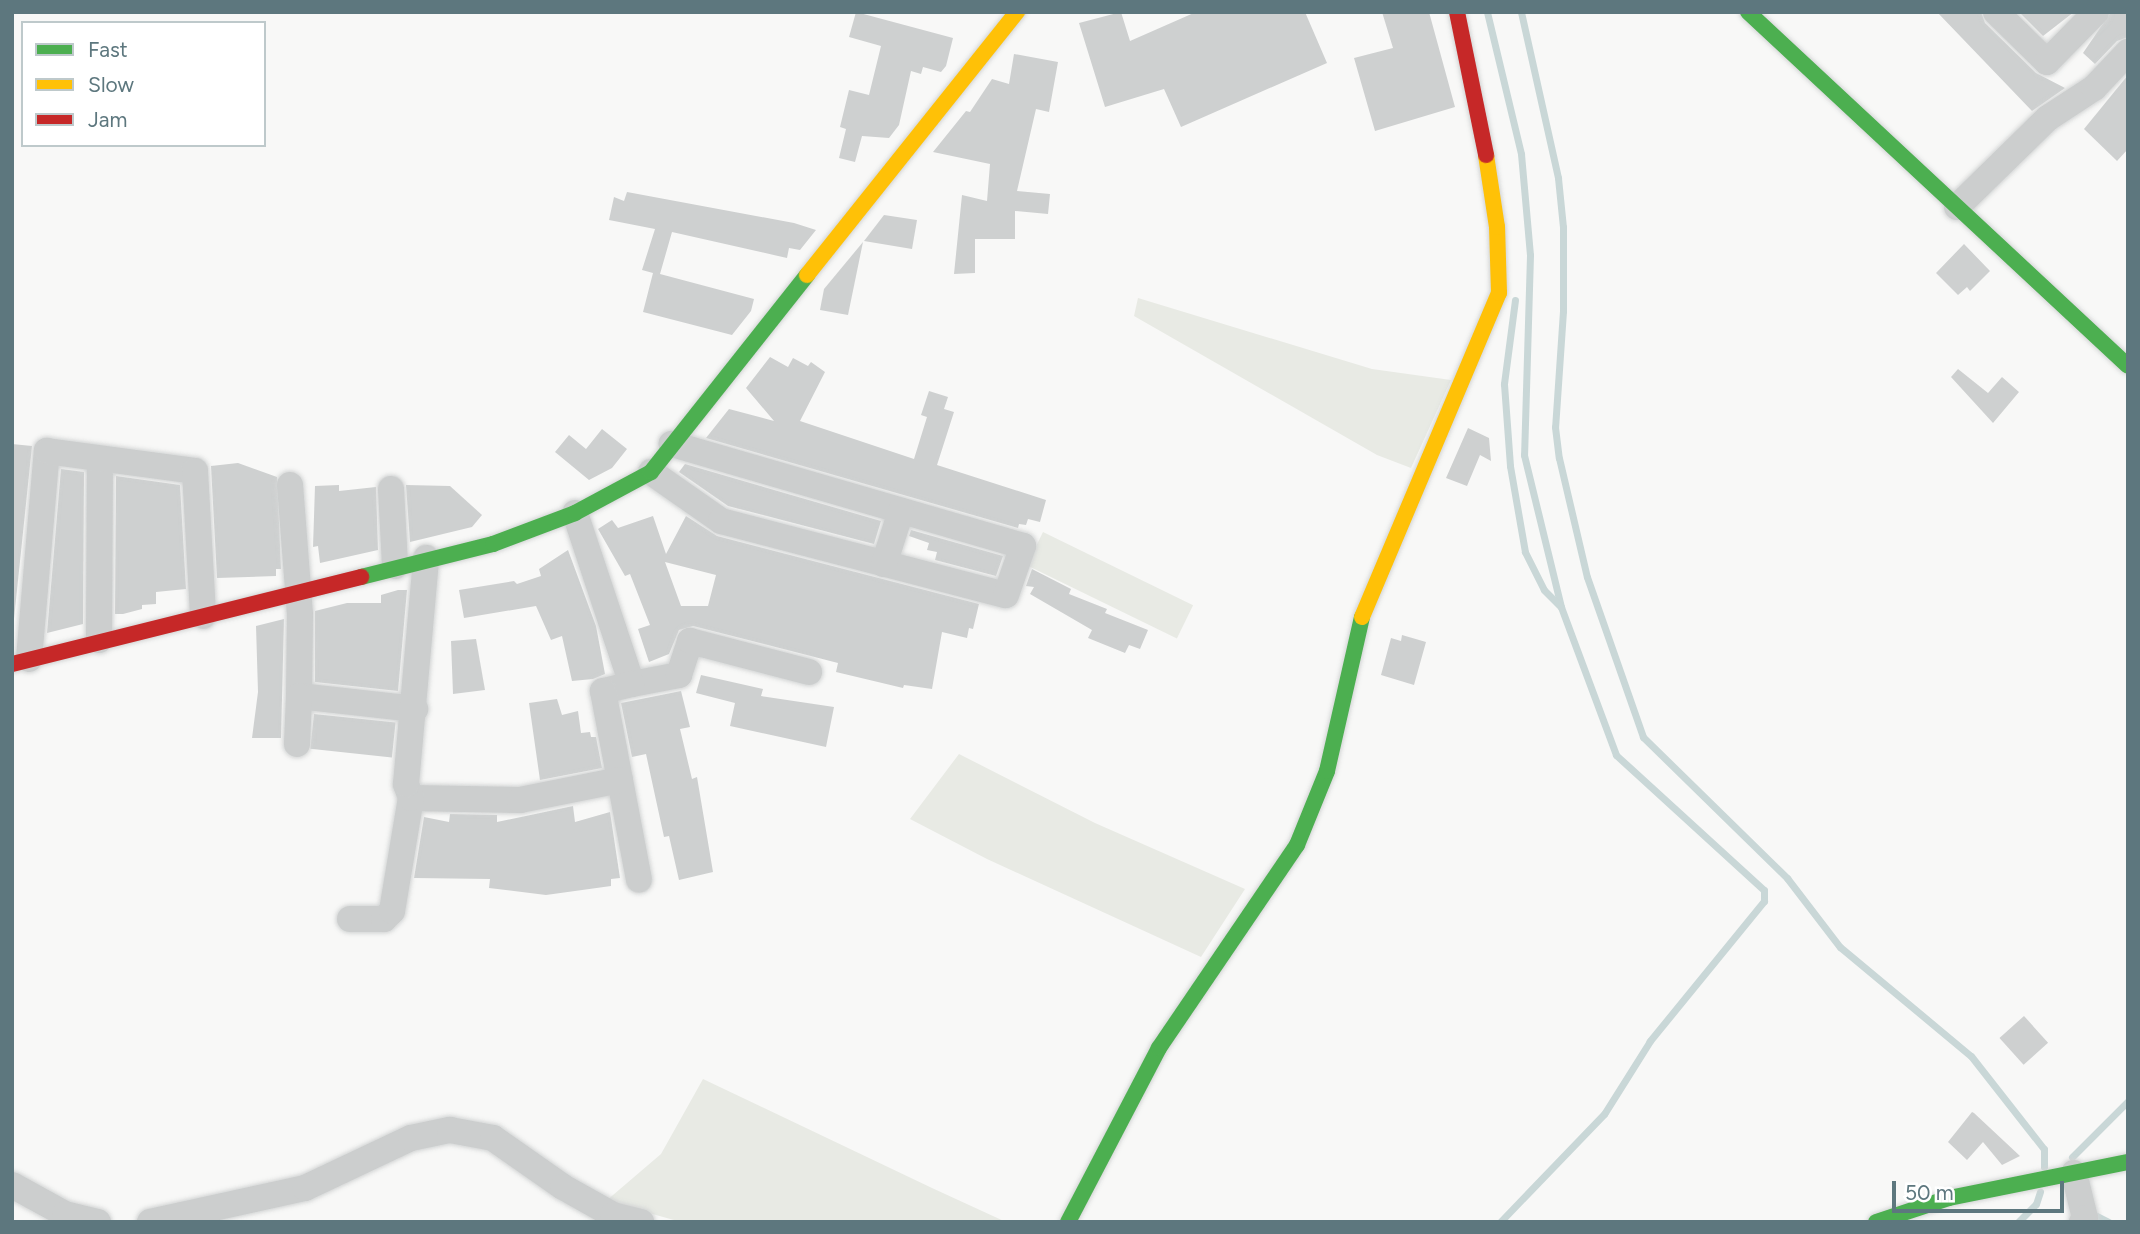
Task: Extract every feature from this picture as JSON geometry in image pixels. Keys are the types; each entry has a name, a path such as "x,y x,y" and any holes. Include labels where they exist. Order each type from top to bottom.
{"street":[{"path":"203,616 195,471 47,451 21,662 99,640 203,616 298,593 426,558 493,544 575,513 651,472 1017,12"},
{"path":"1069,1222 1159,1048 1297,845 1327,771 1363,611 1487,330 1499,293 1497,227 1482,126 1457,12"},
{"path":"1748,12 2128,366"},
{"path":"1996,12 2048,62 2096,12"},
{"path":"1957,207 2048,118 2094,88 2128,52"},
{"path":"651,472 721,521 1006,595 1023,546 673,444"},
{"path":"99,640 100,460"},
{"path":"290,485 298,593 297,744"},
{"path":"391,489 395,566"},
{"path":"884,564 901,511"},
{"path":"575,513 632,684"},
{"path":"350,919 384,919 392,911 411,798 406,784 415,709 426,558"},
{"path":"639,880 603,691 679,675 690,641 809,672"},
{"path":"299,696 415,709"},
{"path":"411,798 520,800 620,780"},
{"path":"150,1222 305,1188 411,1138 450,1130 493,1138 563,1187 613,1215 641,1222"},
{"path":"1876,1222 1949,1198 2028,1182 2075,1194 2128,1162"},
{"path":"12,1185 65,1214 98,1222"}],"shaded area":[{"path":"1138,298 1372,369 1451,380 1411,468 1377,455 1134,316"},
{"path":"1043,532 1193,605 1177,638 1027,565"},
{"path":"959,754 1095,823 1245,889 1201,957 987,859 910,819"},
{"path":"703,1079 1006,1222 681,1222 606,1201 661,1154"}],"building":[{"path":"856,12 953,38 946,66 941,72 923,67 921,74 911,71 899,125 889,138 862,136 855,162 839,158 846,129 840,127 849,90 869,95 881,46 849,37"},
{"path":"1121,12 1130,41 1196,12 1305,12 1327,63 1181,127 1164,89 1105,107 1079,23"},
{"path":"1382,12 1429,12 1455,107 1375,131 1354,58 1393,48"},
{"path":"1937,12 1981,12 1985,23 2036,73 2065,88 2032,111"},
{"path":"2019,12 2074,12 2043,36"},
{"path":"2111,12 2128,12 2128,37 2117,41 2095,64 2083,53"},
{"path":"1014,54 1058,62 1049,112 1036,109 1017,191 1050,194 1048,214 1015,211 1015,239 975,239 975,273 954,274 962,195 987,201 990,164 933,152 966,111 970,112 992,79 1009,84"},
{"path":"2128,75 2128,149 2117,161 2084,129"},
{"path":"627,192 794,223 816,230 800,250 789,248 787,258 672,232 660,274 754,299 751,311 732,335 643,312 653,273 642,270 655,229 609,220 614,197 624,201"},
{"path":"884,215 917,220 912,249 864,241"},
{"path":"863,242 848,315 820,310 824,289"},
{"path":"1964,244 1990,271 1970,291 1967,287 1958,295 1936,273"},
{"path":"770,357 788,367 793,358 808,366 811,362 825,372 800,421 914,459 927,417 921,415 929,391 948,397 944,409 954,412 937,465 1046,500 1040,522 1028,519 1026,525 1019,524 1018,528 706,438 729,409 774,421 746,388"},
{"path":"1958,369 1988,393 2002,377 2019,392 1993,423 1951,377"},
{"path":"1468,428 1489,438 1491,461 1480,455 1467,486 1446,478"},
{"path":"602,429 627,449 612,468 589,480 555,452 569,435 586,449"},
{"path":"12,444 32,446 12,638"},
{"path":"238,463 277,477 281,569 276,569 276,576 217,578 211,466"},
{"path":"685,464 881,521 874,544 728,506 679,472"},
{"path":"61,469 84,472 83,624 47,633"},
{"path":"116,476 180,485 186,589 156,592 156,604 142,605 142,609 123,614 115,614"},
{"path":"339,485 339,491 376,487 378,550 320,563 318,546 313,547 315,486"},
{"path":"406,485 450,486 482,515 472,527 410,542"},
{"path":"653,516 666,554 686,516 717,536 979,604 973,629 969,628 967,638 942,632 932,689 904,685 903,688 836,672 838,663 693,626 679,630 669,654 649,662 638,629 650,625 630,574 625,576 598,529 612,520 618,528","holes":["665,562 716,575 708,606 681,606"]},
{"path":"911,530 1003,556 996,576 935,560 937,552 927,550 929,543 909,536"},
{"path":"568,550 596,626 605,674 593,679 572,681 562,636 551,640 536,606 464,618 459,590 514,581 517,584 541,576 539,569"},
{"path":"1032,569 1071,589 1069,594 1107,609 1105,613 1148,630 1140,649 1129,645 1125,653 1088,638 1092,630 1030,594 1034,587 1026,586"},
{"path":"407,590 398,691 315,682 315,611 347,603 381,603 381,595"},
{"path":"284,619 281,738 252,738 258,692 256,626"},
{"path":"1402,635 1426,642 1414,685 1381,675 1391,638 1401,641"},
{"path":"476,639 485,690 453,694 451,641"},
{"path":"701,675 763,689 761,696 834,707 826,747 730,726 735,703 696,693"},
{"path":"681,691 690,727 680,729 692,779 697,777 713,872 679,880 669,836 664,837 646,754 632,757 621,703"},
{"path":"557,699 562,715 578,711 581,733 590,732 591,737 596,737 602,768 540,780 529,703"},
{"path":"314,714 396,723 392,757 310,749"},
{"path":"573,806 575,822 610,812 620,878 611,879 611,886 546,895 489,888 490,879 414,878 424,817 449,822 450,814 497,815 497,822"},
{"path":"2024,1016 2048,1043 2024,1065 1999,1038"},
{"path":"1972,1112 2020,1156 2002,1165 1983,1142 1967,1160 1948,1142"}],"waterway":[{"path":"1487,12 1521,154 1530,255 1524,455 1561,607 1616,755 1764,890 1764,901 1650,1041 1604,1114 1500,1222"},
{"path":"1521,12 1558,178 1563,227 1563,311 1555,427 1559,458 1587,577 1643,737 1787,878 1840,947 1971,1056 2044,1149 2044,1167"},
{"path":"1515,300 1504,384 1510,466 1525,552 1544,590 1561,607"},
{"path":"2072,1157 2128,1101"},
{"path":"2018,1222 2036,1204 2040,1192"},
{"path":"2091,1213 2109,1222"}],"traffic: fast":[{"path":"1748,12 2128,366"},
{"path":"361,577 493,544 575,513 651,472 807,275"},
{"path":"1068,1222 1159,1048 1297,845 1327,771 1362,617"},
{"path":"1876,1222 1949,1198 2128,1162"}],"traffic: slow":[{"path":"807,275 1017,12"},
{"path":"1362,617 1499,293 1497,227 1486,155"}],"traffic: jam":[{"path":"1457,12 1486,155"},
{"path":"12,664 361,577"}]}
